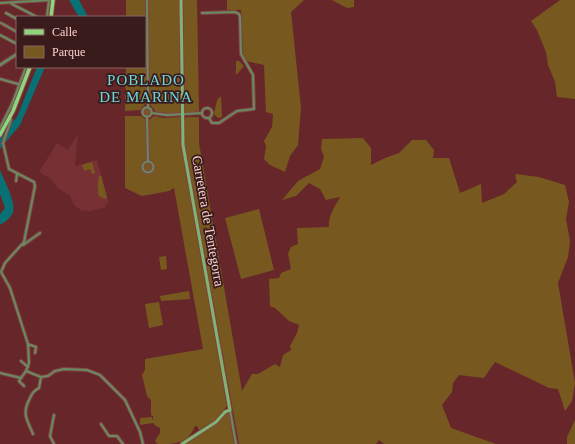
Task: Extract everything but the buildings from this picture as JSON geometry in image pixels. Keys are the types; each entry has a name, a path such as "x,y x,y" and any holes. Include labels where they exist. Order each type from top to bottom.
{"main road":[{"name":"Carretera de Tentegorra","path":"181,0 184,150 230,410"},
{"path":"51,1 53,16"},
{"path":"0,135 10,118 20,85 28,68"},
{"path":"182,444 216,422 225,412 230,410"}],"street":[{"path":"147,0 148,108 151,109 152,113 164,115 201,114 205,118 209,118 212,122 217,123 237,111 254,109 253,78 251,71 241,54 239,14 235,12 202,13"},
{"path":"0,3 51,1 48,16"},
{"path":"12,4 35,16"},
{"path":"6,13 16,18"},
{"path":"1,23 16,31"},
{"path":"0,35 16,43"},
{"path":"0,65 16,55"},
{"path":"0,79 20,85 0,128"},
{"path":"148,108 145,108 143,113 148,117"},
{"path":"201,114 205,109 210,109 212,114 209,118"},
{"path":"148,162 148,117 151,116 152,113"},
{"path":"10,118 11,120 3,145 9,169 34,182 35,185 26,234 22,246"},
{"path":"148,162 151,163 153,167 152,170 147,172 143,170 142,166 144,163 148,162"},
{"path":"16,181 17,174"},
{"path":"24,386 19,381 28,367 28,344 10,288 1,272 5,263 10,257 40,232"},
{"path":"28,344 36,347 35,353"},
{"path":"21,361 28,367"},
{"path":"26,371 41,377 48,376 55,371 64,369 87,370 100,375 106,379 124,400 140,432 143,444"},
{"path":"0,373 21,378"},
{"path":"33,434 26,419 26,405 32,392 39,388 41,377"},
{"name":"Carretera de Tentegorra","path":"230,410 236,444"},
{"path":"54,415 50,436 54,444"},
{"path":"101,424 109,436 117,436 123,444"}],"shaded area":[{"path":"78,134 75,166 97,160 109,203 105,204 106,207 87,212 87,210 82,211 74,205 70,196 58,188 51,179 39,172 57,143 68,150"}],"green space":[{"path":"126,0 179,0 180,113 156,112 149,103 145,104 140,110 125,111 126,68 146,68 146,16 126,16"},
{"path":"183,0 197,0 199,111 187,113 185,112"},
{"path":"227,0 304,0 291,12 301,108 298,145 290,156 285,172 270,165 264,159 266,146 264,141 272,127 273,114 266,112 264,65 246,61 243,54 241,10 227,10"},
{"path":"332,0 354,0 354,7 347,8"},
{"path":"560,0 575,0 575,99 557,97 555,82 548,65 546,52 537,30 531,21"},
{"path":"236,61 239,61 244,66 237,74 236,74"},
{"path":"26,68 29,68 13,111 0,135 0,128 12,104"},
{"path":"221,96 222,117 218,118 214,114 217,100"},
{"path":"147,107 152,112 147,117 142,112"},
{"path":"125,116 141,116 146,120 149,120 154,116 164,118 180,117 181,146 227,406 215,420 199,430 197,426 195,426 185,440 170,444 158,444 155,441 160,433 160,428 153,423 140,425 140,418 152,417 153,421 153,416 151,415 151,400 147,396 142,375 145,370 145,359 203,349 174,188 169,191 142,196 125,188"},
{"path":"199,117 199,143 242,391 252,374 258,374 275,364 280,367 283,355 291,350 290,346 297,333 299,325 289,321 275,308 270,306 269,279 279,278 281,273 291,269 288,254 291,247 298,244 297,228 329,227 331,215 340,197 326,200 320,189 309,183 296,196 282,200 298,181 320,169 324,157 321,149 322,139 363,138 371,148 371,165 399,153 412,140 426,140 434,150 433,158 449,158 460,193 481,184 482,203 504,194 517,182 515,174 539,177 565,185 569,202 566,219 570,241 568,257 558,283 575,383 572,401 565,411 558,389 549,388 495,362 484,378 459,375 453,383 452,392 442,405 451,428 496,444 384,444 379,440 376,444 239,444 185,146 185,118"},
{"path":"92,162 95,173 92,174 90,169 84,171 82,165"},
{"path":"101,175 107,198 105,199 99,196 98,193 99,176"},
{"path":"259,209 274,270 241,279 225,218"},
{"path":"166,256 167,269 161,270 159,257"},
{"path":"189,291 190,299 161,301 160,296"},
{"path":"159,302 163,325 149,328 145,304"},
{"path":"224,414 229,414 234,444 185,444 216,423"},
{"path":"575,420 575,444 567,444 567,437"}],"water":[{"path":"69,0 79,0 87,16 78,16"},
{"path":"37,68 45,68 20,125 0,149 0,136 17,117"},
{"path":"0,170 13,203 13,212 6,221 0,225 0,214 5,208 0,194"}],"district":[{"name":"POBLADO DE MARINA","path":"146,88"}]}
